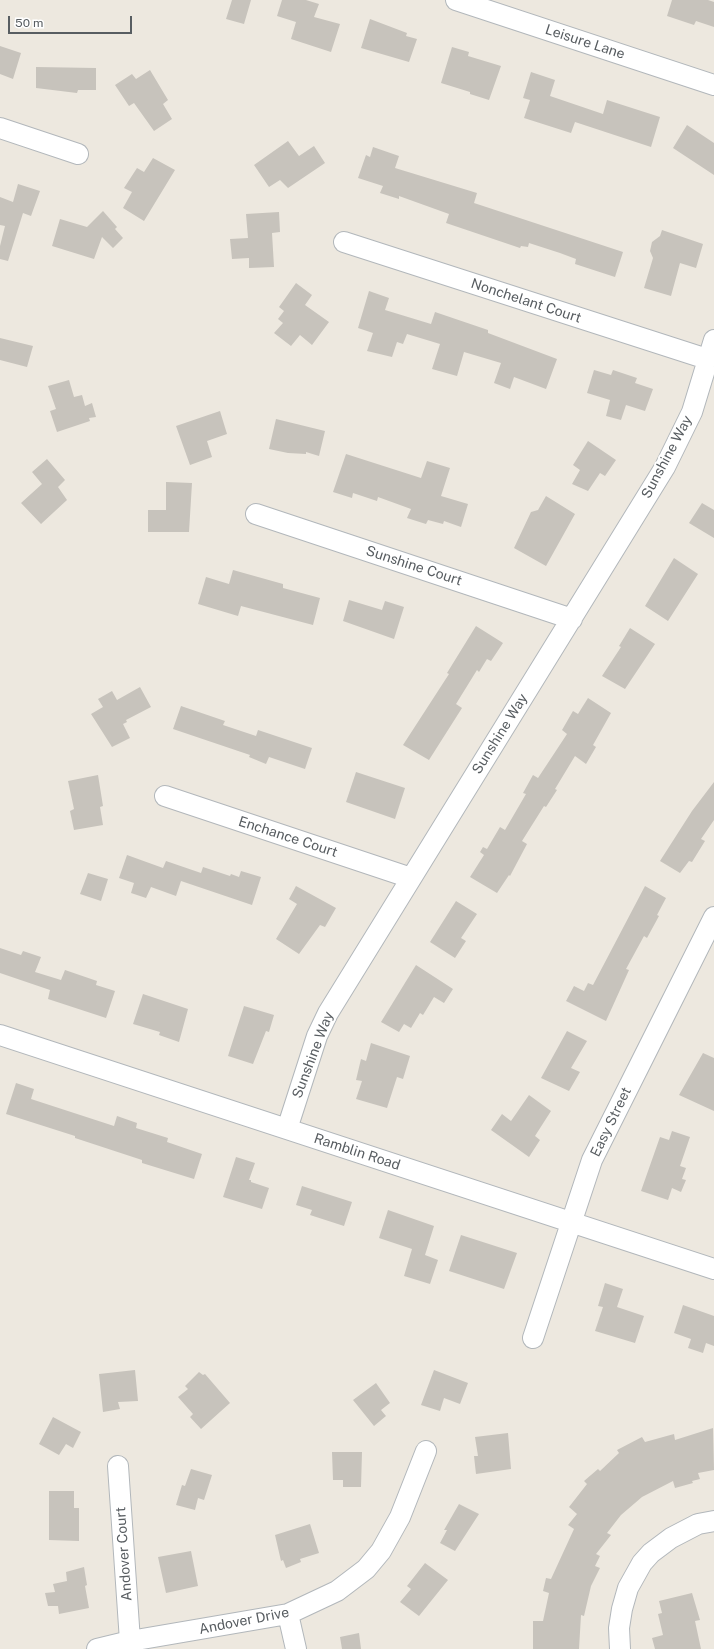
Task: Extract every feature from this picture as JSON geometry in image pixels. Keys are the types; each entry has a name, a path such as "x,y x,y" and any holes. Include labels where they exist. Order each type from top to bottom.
{"street":[{"name":"Leisure Lane","path":"456,0 714,85"},
{"path":"0,128 78,154"},
{"name":"Nonchelant Court","path":"344,242 708,360"},
{"name":"Sunshine Way","path":"287,1129 317,1036 328,1013 572,619 674,450 692,412 714,340"},
{"name":"Sunshine Court","path":"256,514 572,619"},
{"name":"Enchance Court","path":"165,796 411,878"},
{"name":"Easy Street","path":"532,1338 592,1160 714,917"},
{"name":"Ramblin Road","path":"0,1035 714,1269"},
{"name":"Andover Drive","path":"98,1649 288,1614 337,1591 366,1569 391,1535 426,1450"},
{"name":"Andover Court","path":"118,1466 130,1642"},
{"path":"620,1649 619,1628 622,1608 628,1588 642,1563 651,1553 671,1538 698,1524 714,1521"},
{"path":"288,1614 296,1649"}],"building":[{"path":"232,0 251,0 244,24 226,19"},
{"path":"282,0 306,0 319,4 314,17 340,24 331,52 291,39 296,22 277,16"},
{"path":"672,0 708,0 714,2 714,27 696,21 694,25 667,16"},
{"path":"370,19 407,33 406,36 417,39 409,62 361,48"},
{"path":"0,46 21,53 13,79 0,74"},
{"path":"452,47 469,52 468,56 501,66 489,100 441,83"},
{"path":"36,67 96,68 96,90 78,90 77,93 36,88"},
{"path":"150,70 168,100 163,104 172,119 154,131 134,103 129,106 115,85 132,74 136,79"},
{"path":"531,72 555,80 550,96 603,114 607,100 660,117 651,147 575,122 571,133 524,118 530,100 523,98"},
{"path":"687,125 714,143 714,175 673,148"},
{"path":"288,141 299,156 314,146 325,163 288,188 280,180 269,187 254,165"},
{"path":"373,147 399,156 395,168 477,193 474,203 623,252 615,277 575,264 576,259 529,243 528,247 521,246 520,248 446,223 449,214 399,196 399,199 380,193 383,186 358,178 366,155 370,157"},
{"path":"153,158 175,170 144,221 123,208 132,192 124,188 137,168 144,172"},
{"path":"18,184 40,191 31,216 23,213 8,261 0,259 0,246 5,226 0,225 0,197 13,202"},
{"path":"103,211 117,227 115,229 123,238 113,248 102,237 94,259 52,246 60,219 87,227"},
{"path":"279,212 280,232 272,233 274,267 249,268 249,258 232,259 230,239 248,238 246,214"},
{"path":"662,230 703,244 696,268 680,263 671,296 644,288 653,258 650,251 652,242 660,236"},
{"path":"296,283 312,295 305,305 329,322 312,345 300,335 291,346 274,333 283,323 278,319 284,311 279,307"},
{"path":"369,291 389,298 385,310 431,324 435,312 488,330 488,333 557,359 546,389 514,377 510,389 494,383 501,363 464,352 457,376 432,369 440,344 407,334 403,344 397,342 392,357 367,351 373,333 358,328"},
{"path":"0,338 33,346 27,367 0,360"},
{"path":"594,370 611,375 613,370 637,378 635,383 653,389 645,411 626,405 621,420 606,416 610,400 587,393"},
{"path":"69,380 74,397 82,395 85,406 92,403 96,417 89,418 90,421 57,432 50,411 56,409 48,386"},
{"path":"220,411 227,434 207,441 212,457 190,465 176,426"},
{"path":"276,419 325,431 319,456 306,452 306,454 288,453 269,449"},
{"path":"588,441 616,460 605,476 600,473 588,491 572,484 580,470 573,465"},
{"path":"346,454 421,478 427,461 450,468 441,496 468,504 461,527 444,521 443,524 428,520 426,524 407,518 411,509 378,497 377,501 353,493 352,498 333,492"},
{"path":"47,459 65,480 58,487 67,500 41,524 21,503 42,484 32,472"},
{"path":"166,482 192,483 189,532 148,532 148,510 166,510"},
{"path":"546,496 575,514 546,566 514,548 531,512 538,510"},
{"path":"702,503 714,510 714,538 689,523"},
{"path":"674,558 698,574 668,621 645,606"},
{"path":"233,570 283,584 283,588 320,598 313,625 241,606 238,616 198,604 206,577 229,584"},
{"path":"349,600 382,610 385,601 404,607 394,639 343,621"},
{"path":"476,626 503,643 491,661 487,659 479,672 477,670 456,704 462,708 429,760 403,745 449,674 447,673"},
{"path":"630,628 655,644 625,689 602,676 621,647 619,646"},
{"path":"140,687 151,707 126,720 127,722 123,724 130,738 112,747 91,714 103,707 98,699 112,691 117,700"},
{"path":"588,698 611,713 593,745 596,747 586,764 575,756 555,789 557,790 546,807 544,806 522,841 527,844 510,876 509,875 497,893 470,877 484,855 480,852 483,847 487,849 500,827 505,830 526,794 523,793 533,775 538,778 567,734 562,730 573,711 578,714"},
{"path":"181,706 225,721 223,725 256,736 258,730 312,748 305,769 269,757 266,764 249,757 250,755 173,729"},
{"path":"356,772 405,788 395,819 346,802"},
{"path":"98,775 103,806 100,807 103,825 74,830 70,811 74,809 68,781"},
{"path":"714,782 714,820 701,839 705,841 692,862 689,861 680,873 660,861 692,811"},
{"path":"127,855 163,868 166,861 201,873 203,867 230,876 231,874 239,877 241,871 261,877 252,905 181,881 176,896 151,887 146,898 131,893 134,883 119,878"},
{"path":"88,873 108,879 101,901 80,894"},
{"path":"296,886 336,908 325,927 320,925 299,954 276,939 297,904 289,899"},
{"path":"645,886 666,898 657,915 659,916 647,938 644,936 626,969 629,970 606,1021 566,1001 574,986 584,991 588,983 593,985"},
{"path":"456,901 477,914 461,938 466,941 455,958 430,942"},
{"path":"0,948 21,955 23,951 41,957 35,972 61,980 65,970 97,981 96,985 115,991 106,1018 48,999 50,990 0,973"},
{"path":"416,965 453,989 444,1003 434,997 423,1015 420,1013 411,1028 404,1024 399,1032 381,1022"},
{"path":"143,994 188,1009 179,1042 159,1035 160,1032 133,1024"},
{"path":"244,1006 274,1015 269,1032 266,1031 253,1064 228,1056"},
{"path":"567,1031 587,1041 571,1068 580,1072 569,1091 541,1078"},
{"path":"371,1043 410,1056 403,1079 397,1077 387,1108 356,1099 362,1081 356,1080 361,1059 366,1061"},
{"path":"703,1053 714,1058 714,1111 679,1095"},
{"path":"16,1083 34,1089 31,1099 114,1126 117,1116 137,1123 136,1128 168,1138 167,1142 202,1154 194,1179 142,1163 142,1160 75,1138 75,1136 6,1114"},
{"path":"529,1095 551,1111 535,1136 540,1140 529,1157 491,1130 502,1114 511,1121"},
{"path":"672,1131 690,1137 680,1166 686,1168 682,1179 686,1180 681,1192 672,1188 668,1200 641,1191 660,1137 669,1140"},
{"path":"236,1157 255,1163 249,1180 269,1188 262,1209 223,1197"},
{"path":"302,1186 352,1202 344,1226 310,1215 312,1210 296,1205"},
{"path":"388,1210 434,1226 425,1255 438,1260 430,1284 404,1276 412,1249 379,1238"},
{"path":"461,1235 517,1253 504,1289 449,1271"},
{"path":"605,1283 623,1289 617,1307 644,1316 635,1343 595,1331 603,1307 598,1306"},
{"path":"683,1305 714,1316 714,1346 706,1343 703,1353 688,1348 691,1339 674,1333"},
{"path":"135,1370 138,1401 118,1402 120,1409 103,1412 99,1374"},
{"path":"434,1370 468,1383 460,1404 444,1398 440,1411 421,1405"},
{"path":"199,1372 203,1375 205,1374 230,1403 201,1429 190,1417 193,1414 178,1397 188,1389 185,1386"},
{"path":"376,1383 390,1403 381,1410 386,1416 374,1426 353,1400"},
{"path":"53,1417 81,1432 73,1448 66,1444 59,1455 39,1444"},
{"path":"713,1428 714,1470 698,1473 700,1479 692,1481 693,1483 675,1488 673,1481 642,1497 621,1515 607,1533 611,1535 596,1554 600,1556 595,1566 600,1568 591,1586 584,1616 581,1615 579,1649 533,1649 533,1621 543,1621 549,1593 543,1591 546,1578 551,1579 574,1529 568,1525 577,1514 569,1507 587,1484 584,1481 598,1469 600,1471 619,1453 617,1450 642,1437 645,1442 674,1434 675,1440"},
{"path":"508,1433 511,1469 476,1474 474,1456 478,1456 475,1437"},
{"path":"332,1452 362,1452 361,1487 343,1487 343,1480 333,1480"},
{"path":"191,1469 212,1475 204,1500 198,1498 195,1510 176,1505 182,1485 185,1486"},
{"path":"49,1491 74,1491 74,1508 79,1508 79,1541 49,1540"},
{"path":"459,1504 479,1514 455,1551 440,1543 447,1530 444,1530"},
{"path":"310,1524 319,1553 300,1559 301,1562 286,1568 283,1560 281,1561 275,1535"},
{"path":"191,1551 198,1586 166,1593 158,1557"},
{"path":"425,1563 448,1580 419,1616 400,1602 411,1589 407,1586"},
{"path":"84,1567 87,1585 85,1586 89,1608 59,1614 58,1606 48,1606 45,1593 55,1592 53,1584 67,1581 66,1572"},
{"path":"692,1593 700,1620 695,1621 701,1649 655,1649 652,1638 663,1635 658,1614 662,1613 659,1601"},
{"path":"359,1633 361,1649 342,1649 340,1637"}]}
